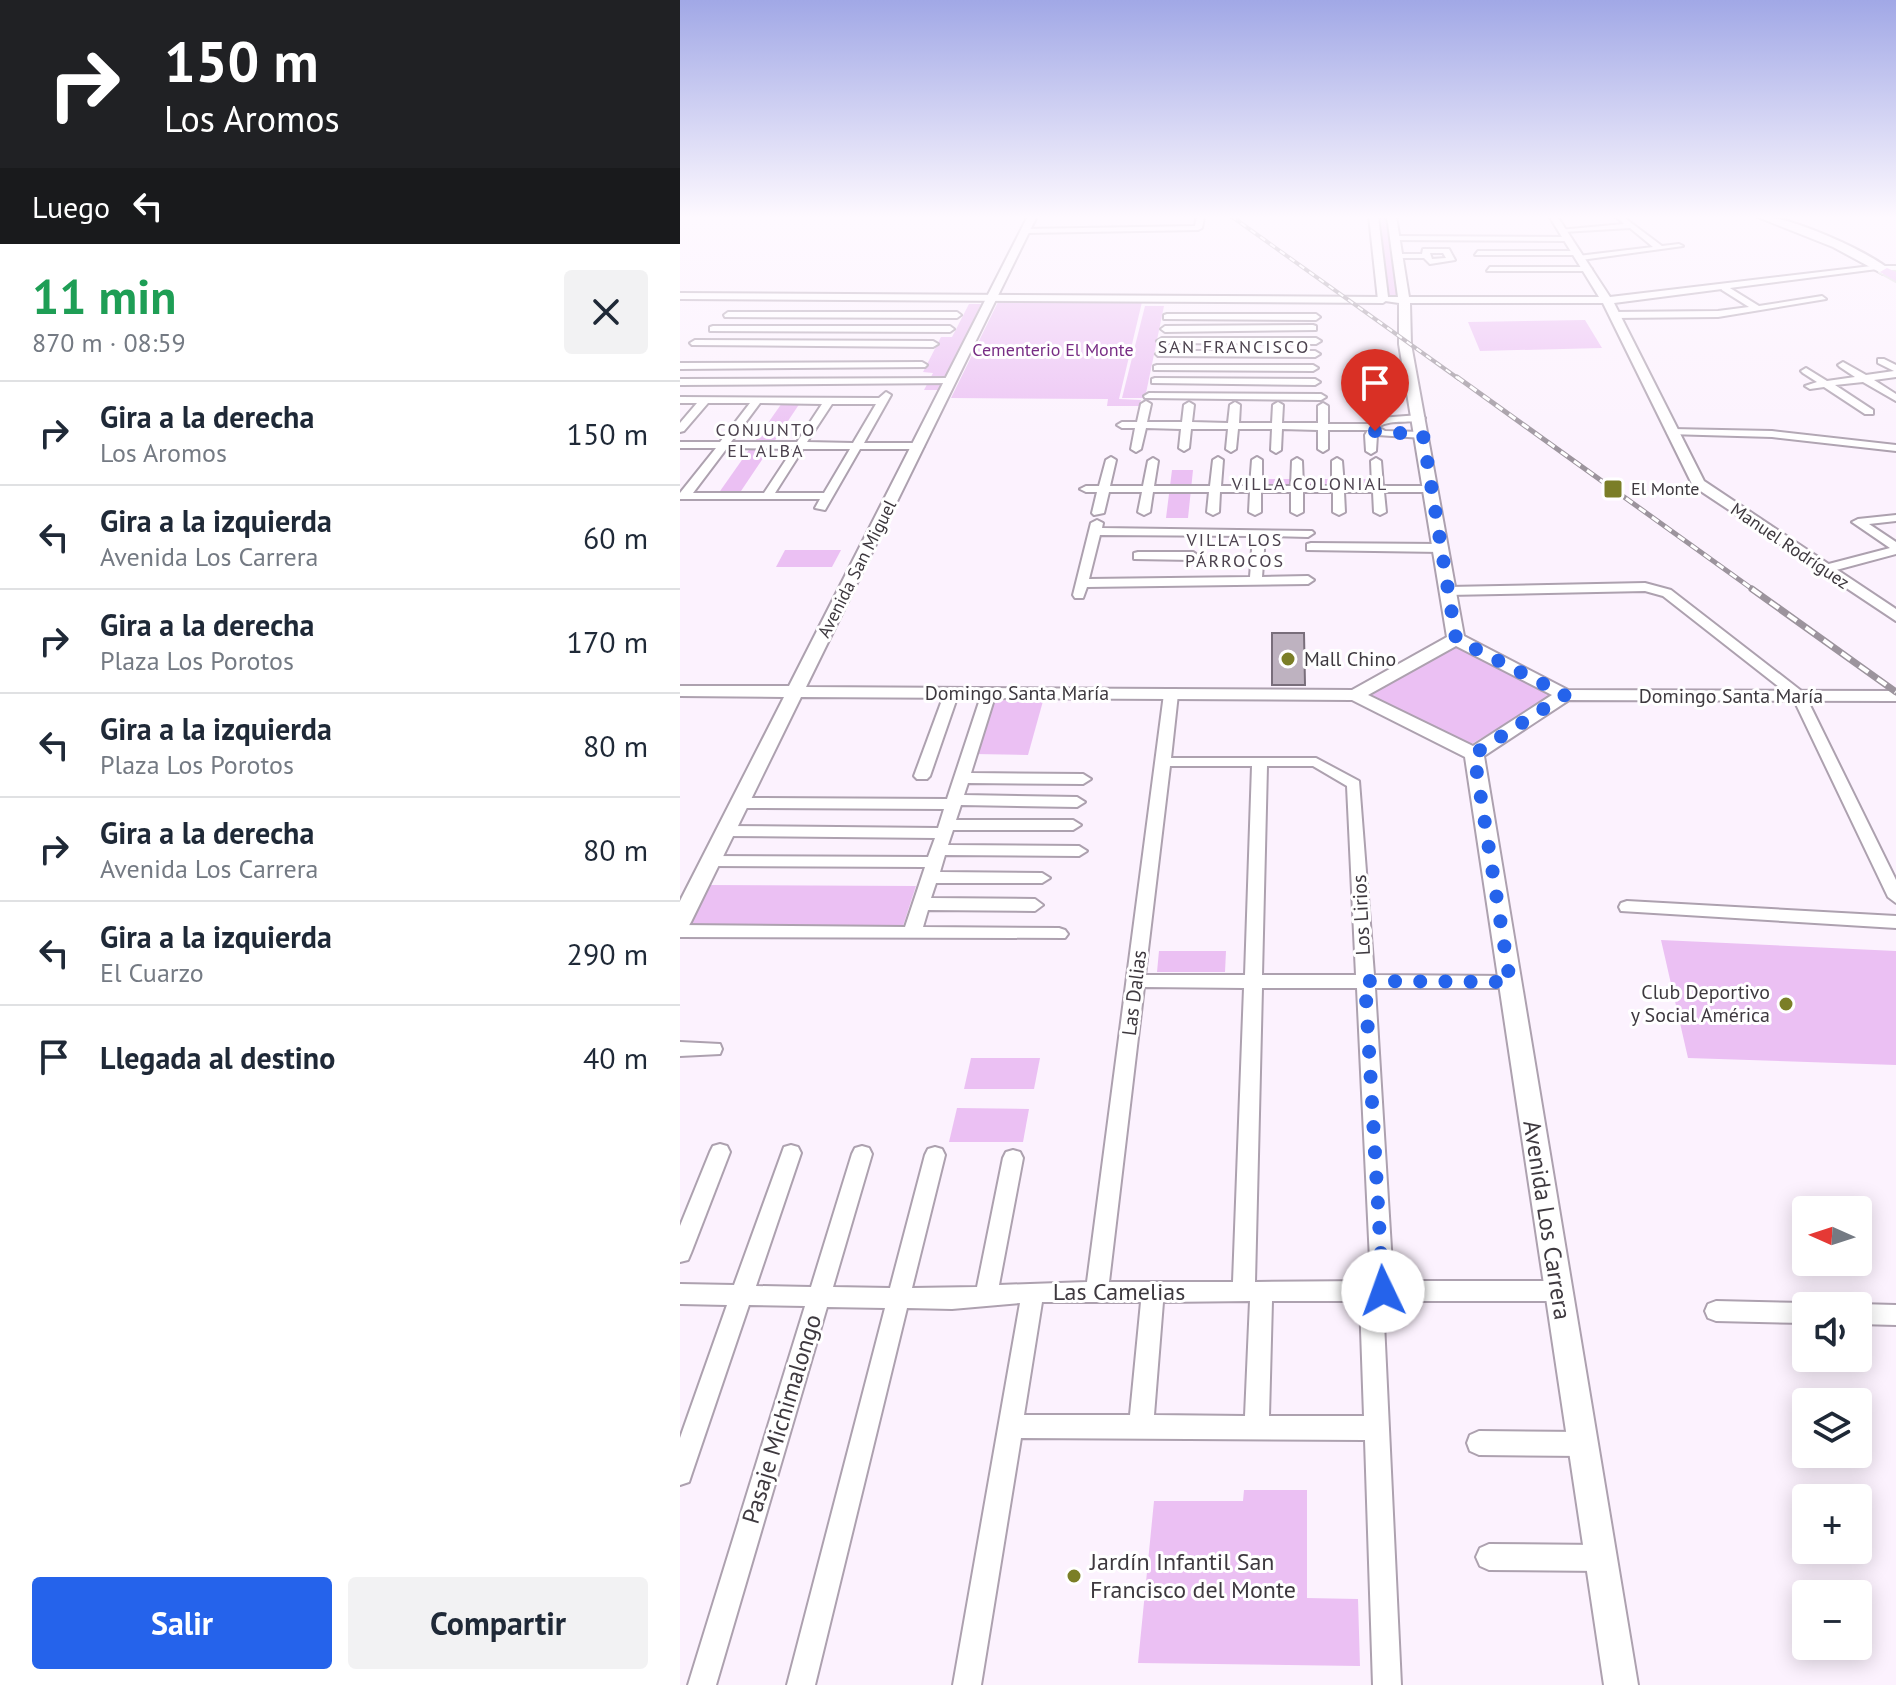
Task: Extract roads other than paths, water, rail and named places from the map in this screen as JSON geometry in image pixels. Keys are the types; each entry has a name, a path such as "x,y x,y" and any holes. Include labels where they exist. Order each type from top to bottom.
{"street":[{"name":"Avenida San Miguel","path":"680,922 994,295"},
{"path":"1382,295 1383,300"},
{"path":"1403,295 1405,344 1456,639"},
{"name":"Manuel Rodríguez","path":"1603,295 1694,478 1703,488 1896,616"},
{"path":"1167,305 1383,300 1607,301 1665,295"},
{"path":"1735,295 1758,309"},
{"path":"680,296 853,296 1320,305"},
{"path":"795,381 853,296"},
{"path":"1614,315 1705,315 1822,299"},
{"path":"1231,449 1242,302"},
{"path":"728,315 957,315"},
{"path":"1167,317 1316,317"},
{"path":"1165,329 1313,328"},
{"path":"713,329 950,329"},
{"path":"1162,341 1316,341"},
{"path":"695,343 933,344"},
{"path":"724,366 742,343"},
{"path":"762,366 779,343"},
{"path":"1161,354 1315,354"},
{"path":"1881,361 1896,372"},
{"path":"680,366 922,365"},
{"path":"1843,365 1896,398"},
{"path":"1157,368 1313,368"},
{"path":"1806,371 1869,412"},
{"path":"1810,386 1896,372"},
{"path":"680,382 951,381"},
{"path":"1155,381 1315,382"},
{"path":"680,400 829,401 885,397 821,508"},
{"path":"1136,449 1147,400 1322,401 1323,449"},
{"path":"682,424 704,401"},
{"path":"682,496 757,401"},
{"path":"767,496 829,401"},
{"path":"1184,448 1189,405"},
{"path":"1276,450 1278,405"},
{"path":"1368,405 1374,426"},
{"path":"1122,425 1374,426 1420,418"},
{"path":"1374,426 1423,435"},
{"path":"1374,426 1370,435 1380,512"},
{"path":"1672,432 1772,434 1896,448"},
{"path":"680,445 919,446"},
{"path":"1111,460 1081,589 1193,580 1308,580 1313,585 1314,595"},
{"path":"1213,512 1218,460"},
{"path":"1255,512 1257,460"},
{"path":"1144,512 1153,461"},
{"path":"1297,461 1297,512"},
{"path":"1337,461 1339,512"},
{"path":"1086,489 1431,489"},
{"path":"682,496 828,496"},
{"path":"1896,518 1858,522 1896,549"},
{"path":"1097,521 1198,533 1310,529 1312,575 1308,580"},
{"path":"1256,582 1259,532"},
{"path":"1193,580 1193,556 1198,533"},
{"path":"1311,547 1441,548"},
{"path":"1825,569 1896,549"},
{"path":"1138,555 1193,556"},
{"path":"1448,591 1656,588 1799,696 1896,897"},
{"path":"1355,695 1456,639"},
{"path":"1355,695 1474,754 1565,695 1456,639"},
{"name":"Domingo Santa María","path":"680,691 1355,695"},
{"path":"922,776 952,692"},
{"path":"912,933 989,693"},
{"name":"Las Dalias","path":"1097,1292 1171,694"},
{"name":"Domingo Santa María","path":"1565,695 1896,696"},
{"name":"Avenida Los Carrera","path":"1474,754 1621,1685"},
{"name":"Los Lirios","path":"1162,762 1319,762 1353,783 1365,981 1377,1291 1377,1428 1387,1685"},
{"path":"1257,1428 1252,1291 1253,981 1260,762"},
{"path":"962,778 1083,779"},
{"path":"740,803 1077,802"},
{"path":"726,831 1073,825"},
{"path":"711,861 934,863 1079,851"},
{"path":"934,863 1042,878"},
{"path":"921,904 1035,905"},
{"path":"1627,907 1896,922"},
{"path":"680,931 1059,934"},
{"path":"1136,981 1510,982"},
{"path":"680,1049 713,1049"},
{"path":"680,1253 720,1152"},
{"path":"680,1473 791,1153"},
{"name":"Pasaje Michimalongo","path":"702,1685 862,1154"},
{"path":"801,1685 935,1155"},
{"path":"986,1296 1013,1158"},
{"path":"1141,1427 1153,1291"},
{"name":"Las Camelias","path":"680,1294 898,1298 1033,1292 1559,1291"},
{"path":"967,1685 1033,1292"},
{"path":"1716,1311 1792,1313"},
{"path":"1872,1314 1896,1315"},
{"path":"1011,1426 1377,1428"},
{"path":"1479,1443 1583,1444"},
{"path":"1489,1557 1601,1558"}],"railway":[{"path":"1341,295 1459,379"},
{"path":"1457,377 1755,591"},
{"path":"1752,589 1896,692"}],"place":[{"name":"El Monte","path":"1613,489"},
{"name":"Mall Chino","path":"1288,659"},
{"name":"Club Deportivo y Social América","path":"1786,1004"},
{"name":"Jardín Infantil San Francisco del Monte","path":"1074,1576"}],"district":[{"name":"SAN FRANCISCO","path":"1234,347"},
{"name":"CONJUNTO EL ALBA","path":"766,440"},
{"name":"VILLA COLONIAL","path":"1310,484"},
{"name":"VILLA LOS PÁRROCOS","path":"1235,550"}],"park label":[{"name":"Cementerio El Monte","path":"1053,350"}]}
